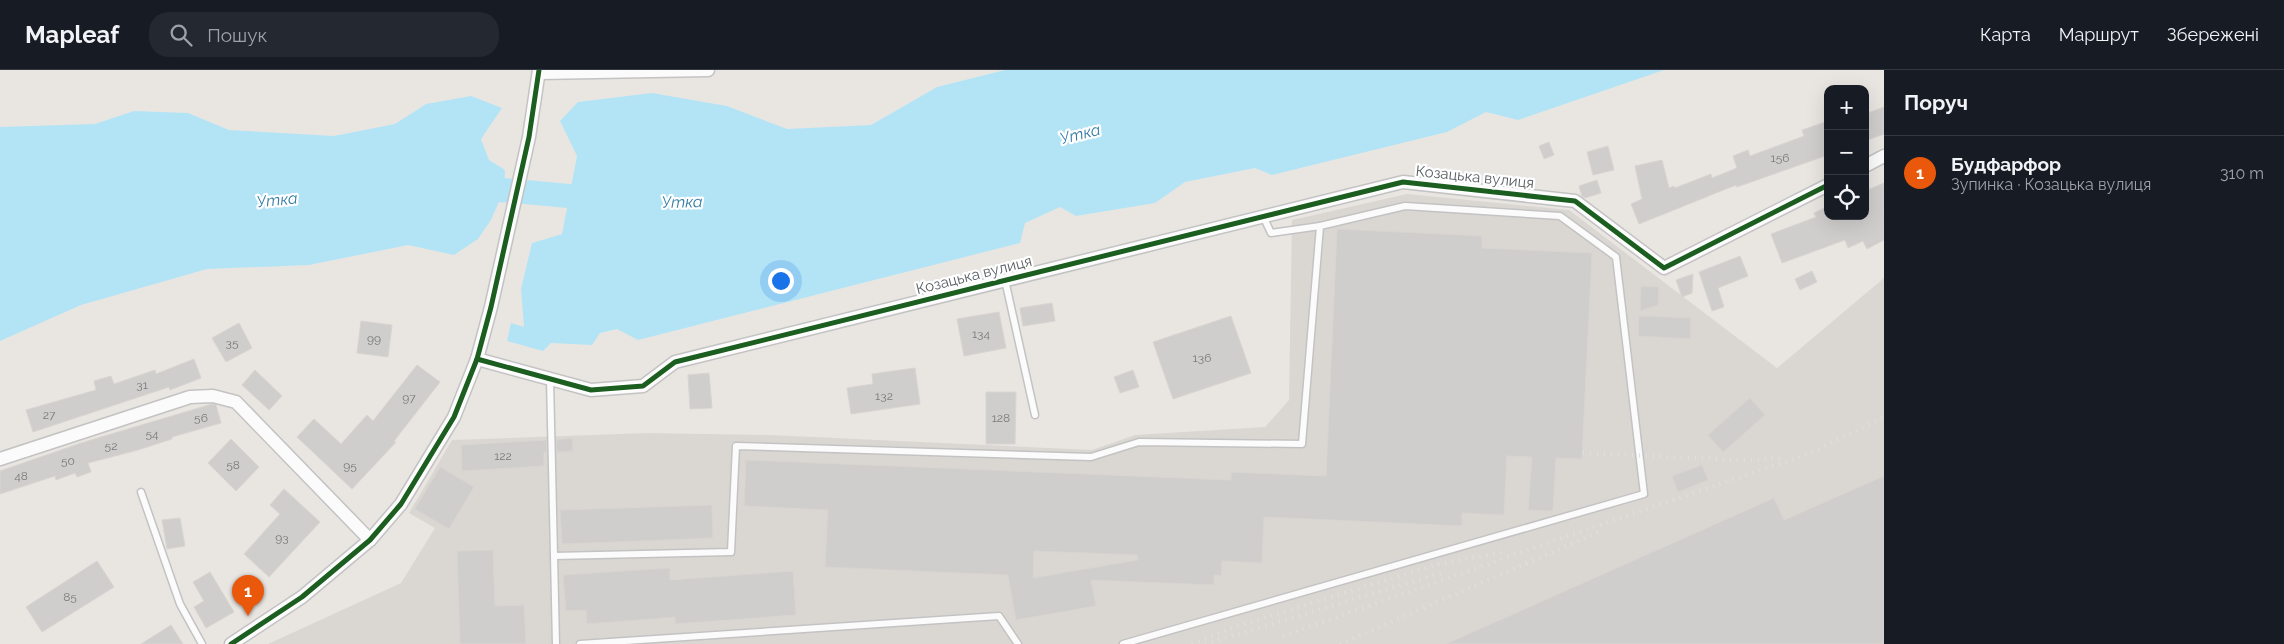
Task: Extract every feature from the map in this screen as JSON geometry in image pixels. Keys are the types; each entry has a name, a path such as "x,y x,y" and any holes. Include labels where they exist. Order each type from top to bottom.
{"street":[{"path":"231,644 302,597 370,540 401,504 429,461 454,417 477,359 492,307 529,137 539,71 708,70"},
{"path":"1869,164 1884,156"},
{"name":"Козацька вулиця","path":"477,359 591,390 643,386 675,362 1403,182 1575,201 1664,268 1824,187"},
{"path":"0,459 190,397 213,396 236,402 370,540"}],"lane":[{"path":"1123,644 1644,494 1616,257 1560,216 1405,206 1320,226 1271,233 1263,216"},
{"path":"554,556 731,552 736,446 1091,457 1139,442 1302,444 1320,226"},
{"path":"1004,280 1035,415"},
{"path":"550,379 556,644"},
{"path":"141,492 180,604 202,644"},
{"path":"580,644 999,616 1018,644"}],"shaded area":[{"path":"1407,194 1569,210 1777,368 1884,278 1884,644 268,644 401,583 435,528 409,513 452,440 648,433 770,435 1092,450 1135,435 1265,427 1289,400 1292,220"}],"water":[{"path":"1005,70 1664,70 1518,120 1486,112 1447,132 1272,175 1255,168 1185,182 1155,203 1076,216 1060,207 1025,223 1020,243 638,340 617,329 600,333 592,345 551,343 543,351 507,341 511,323 524,327 521,289 532,243 562,234 577,156 560,121 578,102 652,93 727,106 787,129 871,125 937,87"},
{"path":"471,96 502,108 481,139 489,160 505,170 504,190 491,220 478,239 454,255 408,245 309,265 207,269 81,305 0,341 0,127 95,124 134,111 188,113 229,130 334,136 395,124 426,104"}],"building":[{"path":"1884,107 1884,134 1869,140 1869,130 1869,113"},
{"path":"1824,122 1824,156 1737,187 1736,185 1639,224 1631,204 1642,199 1635,166 1662,160 1669,188 1674,186 1675,188 1711,174 1712,178 1737,168 1733,156 1748,150 1750,156 1804,136 1802,130"},
{"path":"1549,142 1554,155 1544,159 1539,146"},
{"path":"1608,146 1614,170 1593,175 1587,152"},
{"path":"1597,180 1601,193 1585,198 1582,196 1579,186"},
{"path":"1884,183 1884,240 1867,249 1863,241 1848,248 1845,240 1782,263 1771,234 1816,217 1814,213 1824,208 1824,220 1869,220 1869,189"},
{"path":"1337,229 1482,236 1482,248 1592,253 1582,459 1556,458 1553,511 1528,510 1532,457 1507,456 1504,515 1462,513 1462,526 1264,517 1262,563 1222,561 1221,576 1214,575 1214,585 1091,580 1096,606 1016,620 1008,575 825,567 828,510 744,506 746,460 1231,480 1231,472 1326,476","holes":["1034,551 1137,555 1138,560 1033,578"]},
{"path":"1740,256 1748,276 1718,288 1724,307 1712,311 1699,272"},
{"path":"1812,271 1817,282 1800,290 1795,279"},
{"path":"1693,274 1692,293 1682,297 1676,280"},
{"path":"1641,286 1659,287 1658,305 1640,311"},
{"path":"1052,303 1055,321 1023,326 1020,308"},
{"path":"999,312 1006,348 964,356 957,319"},
{"path":"1231,316 1251,373 1173,399 1153,342"},
{"path":"1639,316 1691,318 1690,339 1638,336"},
{"path":"361,321 392,325 388,357 357,353"},
{"path":"239,323 252,348 226,362 212,338"},
{"path":"194,359 201,378 170,390 169,387 33,432 26,410 96,390 94,381 111,376 114,384 155,370 156,374"},
{"path":"417,365 440,382 394,441 396,442 352,489 297,437 314,419 341,444 367,415 373,421"},
{"path":"915,368 920,404 851,414 847,388 873,384 872,374"},
{"path":"255,370 282,396 269,410 242,385"},
{"path":"1133,370 1139,387 1120,393 1114,377"},
{"path":"709,373 712,408 690,409 688,375"},
{"path":"986,392 1016,392 1015,444 986,444"},
{"path":"1750,398 1765,415 1723,452 1708,435"},
{"path":"212,404 216,405 221,423 172,437 172,439 138,450 88,463 91,472 77,477 75,473 56,480 55,476 0,494 0,471 81,443"},
{"path":"572,438 573,451 557,452 556,440"},
{"path":"231,439 259,467 236,491 208,463"},
{"path":"546,440 547,452 544,452 544,466 462,471 461,445"},
{"path":"1702,465 1708,480 1678,492 1672,476"},
{"path":"440,467 474,487 449,529 415,509"},
{"path":"1884,476 1884,644 1446,644 1774,498 1784,520"},
{"path":"284,489 320,522 269,577 244,554 280,514 270,505"},
{"path":"712,505 713,538 562,544 560,510"},
{"path":"180,518 185,546 167,549 162,520"},
{"path":"493,550 495,606 524,605 526,644 460,644 457,551"},
{"path":"97,561 114,587 42,632 26,607"},
{"path":"670,568 670,580 793,571 796,615 675,624 675,617 587,624 586,610 566,611 563,575"},
{"path":"210,572 234,612 206,628 194,607 204,601 193,582"},
{"path":"171,625 183,644 141,644"}],"waterway":[{"name":"Утка","path":"473,191 504,190 601,199"}],"railway":[{"path":"1283,636 1808,454 1884,417"},
{"path":"1583,453 1741,460 1783,458"},
{"path":"1340,644 1601,531"},
{"path":"1192,644 1237,626 1439,564 1505,552"},
{"path":"1205,644 1444,572"}],"cycle path":[{"path":"231,644 302,597 370,540 401,504 454,417 477,359 491,307 529,137 539,70"},
{"path":"477,359 591,390 643,386 675,362 1403,182 1575,201 1664,268 1824,187"}],"place":[{"name":"Будфарфор","path":"248,616"}]}
